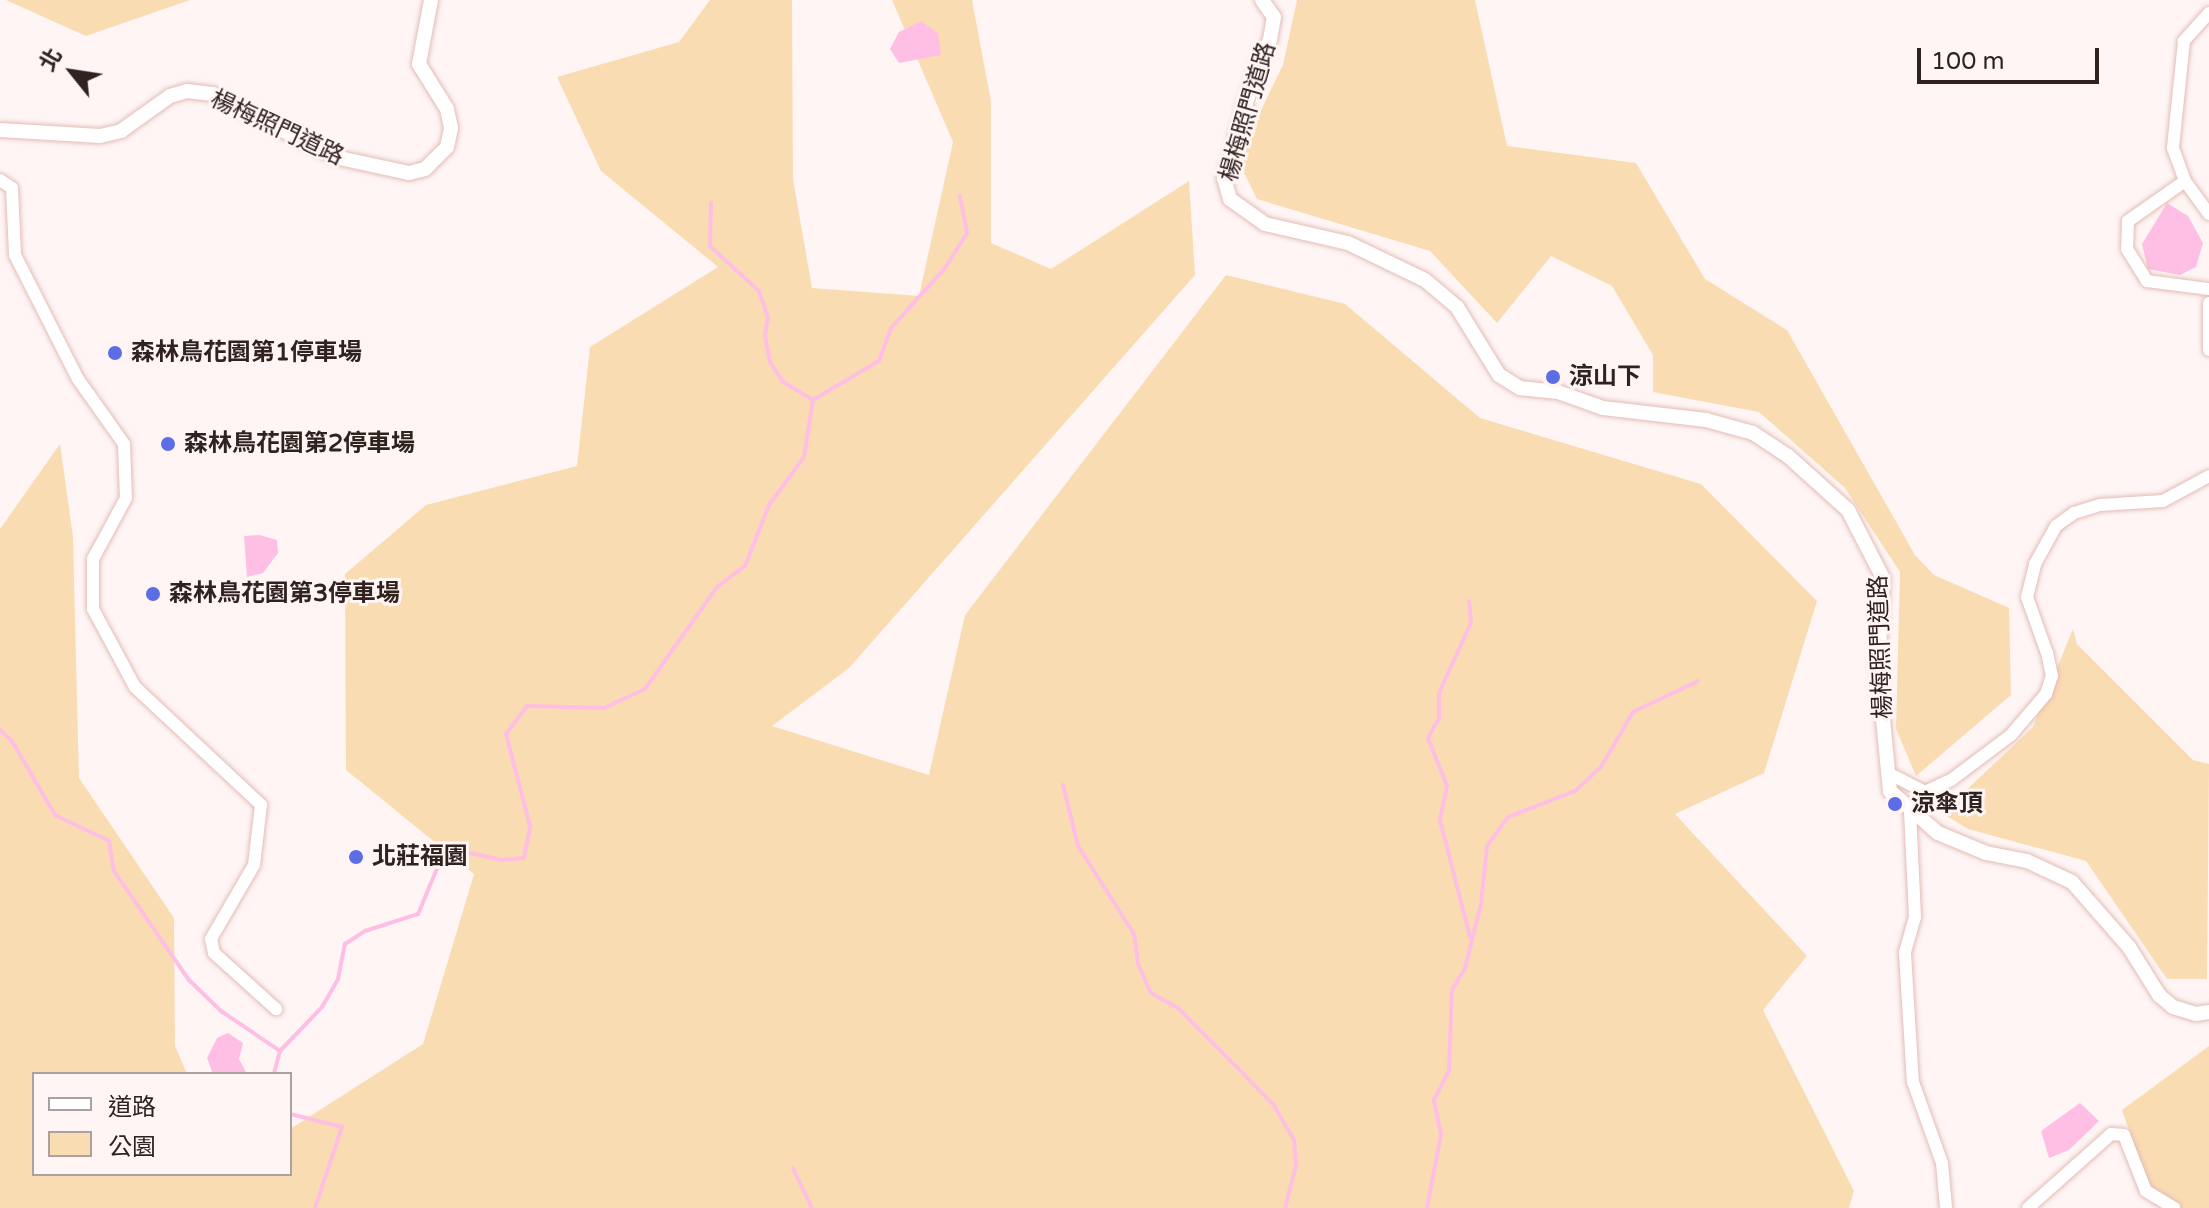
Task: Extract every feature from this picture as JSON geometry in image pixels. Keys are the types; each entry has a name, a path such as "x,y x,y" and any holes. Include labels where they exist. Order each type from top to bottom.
{"street":[{"name":"楊梅照門道路","path":"0,130 100,136 121,131 170,96 187,91 212,94 335,157 409,173 425,169 447,147 451,128 447,109 419,64 431,0"},
{"name":"楊梅照門道路","path":"1262,0 1274,17 1270,40 1257,66 1224,178 1230,199 1265,224 1348,243 1425,280 1457,307 1499,375 1520,388 1558,392 1603,408 1717,423 1753,433 1788,456 1848,510 1883,578 1878,667 1890,791 1910,811 1966,846 2056,872 2106,918 2159,995 2173,1007 2209,1012"},
{"path":"2209,13 2184,41 2173,148 2185,181 2209,214"},
{"path":"0,180 12,188 15,255 78,379 124,444 126,498 93,559 93,609 135,687 261,805 254,865 211,939 214,953 276,1009"},
{"path":"2185,181 2128,221 2127,249 2147,281 2209,289"},
{"path":"2209,303 2209,350"},
{"path":"1888,773 1925,792 1951,780 2011,735 2046,694 2052,676 2027,597 2035,564 2056,526 2074,513 2100,505 2163,501 2209,476"},
{"path":"1910,811 1915,917 1905,953 1913,1082 1942,1163 1946,1208"},
{"path":"2028,1208 2111,1134 2124,1135 2146,1191 2174,1208"}],"green space":[{"path":"6,0 190,0 86,36"},
{"path":"710,0 792,0 793,179 812,288 919,296 953,142 892,0 972,0 991,101 991,243 1051,269 1189,181 1195,275 849,668 772,726 929,775 965,615 1226,275 1345,304 1480,418 1701,484 1817,601 1764,773 1675,814 1807,956 1763,1010 1854,1191 1849,1208 0,1208 0,529 60,444 73,537 79,778 174,918 175,1046 186,1072 32,1072 32,1176 292,1176 292,1128 423,1044 474,874 346,770 345,574 426,505 577,466 590,347 718,267 601,171 557,77 679,42"},
{"path":"1297,0 1475,0 1507,146 1636,163 1705,279 1787,330 1915,555 1934,575 2009,608 2011,695 1916,776 1896,729 1900,572 1845,488 1759,412 1653,392 1653,355 1612,286 1551,256 1497,323 1430,251 1257,199 1237,159 1283,65"},
{"path":"2073,629 2077,644 2193,760 2209,764 2207,979 2167,979 2086,861 1968,829 1942,813 2033,727"},
{"path":"2209,1046 2209,1208 2179,1208 2151,1193 2122,1110"}],"shaded area":[{"path":"921,21 938,33 941,55 899,63 890,49 899,32"},
{"path":"2167,203 2188,216 2203,243 2196,267 2180,275 2148,269 2142,244"},
{"path":"259,535 277,540 278,553 263,573 247,577 244,536"},
{"path":"228,1033 243,1043 239,1059 246,1072 212,1072 207,1058 217,1038"},
{"path":"2080,1103 2099,1121 2069,1150 2049,1158 2041,1131"}],"waterway":[{"path":"280,1051 322,1007 338,979 345,944 365,931 418,914 441,859 471,853 501,860 524,858 530,826 506,734 527,706 604,708 645,689 717,587 745,566 769,505 804,457 813,400 879,361 891,328 945,268 967,233 960,196"},
{"path":"711,203 710,246 759,291 768,317 765,336 770,362 783,382 813,400"},
{"path":"1469,601 1471,623 1439,693 1439,718 1428,738 1447,786 1440,820 1470,937"},
{"path":"1427,1208 1441,1134 1434,1100 1449,1070 1452,990 1465,968 1481,904 1487,846 1508,817 1575,791 1601,767 1633,712 1698,681"},
{"path":"0,730 12,741 55,815 109,841 114,871 189,980 221,1011 280,1051 275,1072"},
{"path":"1063,785 1078,846 1134,934 1138,964 1151,993 1178,1008 1273,1104 1294,1140 1296,1165 1285,1208"},
{"path":"292,1114 342,1127 315,1208"},
{"path":"793,1168 812,1208"}],"place":[{"name":"森林鳥花園第1停車場","path":"115,353"},
{"name":"涼山下","path":"1553,377"},
{"name":"森林鳥花園第2停車場","path":"168,444"},
{"name":"森林鳥花園第3停車場","path":"153,594"},
{"name":"涼傘頂","path":"1895,804"},
{"name":"北莊福園","path":"356,857"}]}
